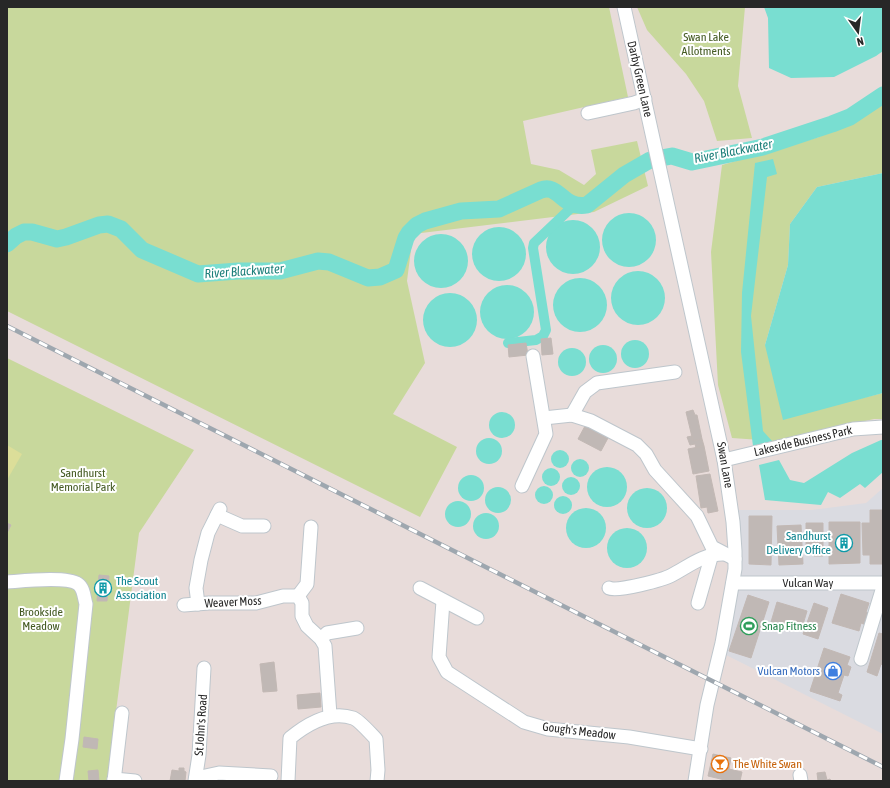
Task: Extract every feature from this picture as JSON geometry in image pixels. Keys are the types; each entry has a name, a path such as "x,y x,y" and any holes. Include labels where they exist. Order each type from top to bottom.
{"street":[{"name":"Darby Green Lane","path":"624,7 656,152"},
{"path":"588,113 634,103 645,99"},
{"name":"Swan Lane","path":"656,152 724,460 734,522 723,556 733,583 722,643 707,705 695,781"},
{"path":"522,486 546,434 533,356"},
{"path":"572,415 585,392 597,383 675,372"},
{"path":"544,418 572,415 591,421 637,445 646,454 655,470 697,516 712,548 723,556"},
{"name":"Lakeside Business Park","path":"724,460 853,429 883,428"},
{"path":"198,604 196,588 201,560 208,533 219,512 239,526 264,526"},
{"path":"311,527 307,584 298,596 302,603 302,616 307,626 321,639 324,646 330,715"},
{"path":"609,588 613,590 635,586 671,576 688,565 723,556"},
{"path":"698,603 723,556"},
{"path":"7,582 66,580 78,584 82,590 86,604 72,739 66,781"},
{"name":"Vulcan Way","path":"733,583 883,583"},
{"path":"861,660 883,587"},
{"path":"420,588 477,618"},
{"name":"Weaver Moss","path":"184,605 256,602 283,596 298,596"},
{"name":"Gough's Meadow","path":"444,601 439,657 447,672 524,722 548,729 629,737 701,749"},
{"path":"321,639 327,634 357,628"},
{"name":"St John's Road","path":"196,780 199,755 204,668"},
{"path":"122,713 114,780 134,781"},
{"path":"288,781 290,738 301,729 330,715 354,718 376,739 378,770 377,781"},
{"path":"196,780 219,773 271,776"}],"shaded area":[{"path":"883,488 883,734 726,655 737,596 737,510 812,510 866,503"}],"green space":[{"path":"7,7 609,7 628,97 523,121 531,164 559,170 584,185 596,174 591,150 637,141 648,186 594,212 413,234 407,281 425,363 393,414 457,447 420,517 7,311"},
{"name":"Swan Lake Allotments","path":"637,7 745,7 738,86 752,138 717,141 704,101 686,74 647,30"},
{"path":"883,100 883,173 817,187 790,224 788,265 765,345 850,401 883,393 883,419 874,419 774,441 732,438 718,385 711,252 722,165 819,137"},
{"name":"Sandhurst Memorial Park","path":"7,358 194,450 139,533 107,781 7,781"},
{"path":"7,445 22,454 7,480"}],"water":[{"path":"764,7 883,7 883,51 834,77 791,78 769,68 768,18"},
{"path":"773,159 777,174 767,177 751,316 763,431 772,441 753,446 741,352 742,293 755,163"},
{"path":"883,173 883,393 783,420 765,345 788,265 790,224 817,187"},
{"path":"629,213 639,215 648,221 654,230 656,240 654,250 648,259 639,265 629,267 619,265 610,259 604,250 602,240 604,230 610,221 619,215"},
{"path":"573,220 583,222 592,228 598,237 600,247 598,257 592,266 583,272 573,274 563,272 554,266 548,257 546,247 548,237 554,228 563,222"},
{"path":"499,227 509,229 518,235 524,244 526,254 524,264 518,273 509,279 499,281 489,279 480,273 474,264 472,254 474,244 480,235 489,229"},
{"path":"441,234 451,236 460,242 466,251 468,261 466,271 460,280 451,286 441,288 431,286 422,280 416,271 414,261 416,251 422,242 431,236"},
{"path":"638,271 648,273 657,279 663,288 665,298 663,308 657,317 648,323 638,325 628,323 619,317 613,308 611,298 613,288 619,279 628,273"},
{"path":"580,278 590,280 599,286 605,295 607,305 605,315 599,324 590,330 580,332 570,330 561,324 555,315 553,305 555,295 561,286 570,280"},
{"path":"507,285 517,287 526,293 532,302 534,312 532,322 526,331 517,337 507,339 497,337 488,331 482,322 480,312 482,302 488,293 497,287"},
{"path":"450,293 460,295 469,301 475,310 477,320 475,330 469,339 460,345 450,347 440,345 431,339 425,330 423,320 425,310 431,301 440,295"},
{"path":"635,340 645,344 649,354 645,364 635,368 625,364 621,354 625,344"},
{"path":"603,345 613,349 617,359 613,369 603,373 593,369 589,359 593,349"},
{"path":"572,348 582,352 586,362 582,372 572,376 562,372 558,362 562,352"},
{"path":"502,412 511,416 515,425 511,434 502,438 493,434 489,425 493,416"},
{"path":"489,438 498,442 502,451 498,460 489,464 480,460 476,451 480,442"},
{"path":"883,440 883,472 865,488 860,484 840,498 828,492 821,505 765,500 759,465 779,460 790,480 804,483 852,453"},
{"path":"560,450 566,453 569,459 566,465 560,468 554,465 551,459 554,453"},
{"path":"580,459 586,462 589,468 586,474 580,477 574,474 571,468 574,462"},
{"path":"607,467 615,469 621,473 625,479 627,487 625,495 621,501 615,505 607,507 599,505 593,501 589,495 587,487 589,479 593,473 599,469"},
{"path":"551,468 557,471 560,477 557,483 551,486 545,483 542,477 545,471"},
{"path":"471,475 480,479 484,488 480,497 471,501 462,497 458,488 462,479"},
{"path":"571,477 577,480 580,486 577,492 571,495 565,492 562,486 565,480"},
{"path":"544,486 550,489 553,495 550,501 544,504 538,501 535,495 538,489"},
{"path":"498,487 507,491 511,500 507,509 498,513 489,509 485,500 489,491"},
{"path":"647,488 655,490 661,494 665,500 667,508 665,516 661,522 655,526 647,528 639,526 633,522 629,516 627,508 629,500 633,494 639,490"},
{"path":"563,496 569,499 572,505 569,511 563,514 557,511 554,505 557,499"},
{"path":"458,501 467,505 471,514 467,523 458,527 449,523 445,514 449,505"},
{"path":"586,508 594,510 600,514 604,520 606,528 604,536 600,542 594,546 586,548 578,546 572,542 568,536 566,528 568,520 572,514 578,510"},
{"path":"486,513 495,517 499,526 495,535 486,539 477,535 473,526 477,517"},
{"path":"627,528 635,530 641,534 645,540 647,548 645,556 641,562 635,566 627,568 619,566 613,562 609,556 607,548 609,540 613,534 619,530"}],"building":[{"path":"551,338 553,354 542,355 541,339"},
{"path":"526,343 528,355 509,357 508,345"},
{"path":"693,410 695,415 697,415 702,439 693,441 686,412"},
{"path":"585,426 608,438 601,451 578,439"},
{"path":"692,436 693,441 702,439 704,446 696,448 695,444 690,445 687,437"},
{"path":"704,446 709,471 693,474 688,449"},
{"path":"710,474 718,511 708,513 707,507 701,508 696,476"},
{"path":"870,510 883,510 883,564 870,564 870,555 863,555 862,523 870,523"},
{"path":"749,516 772,516 771,565 749,564"},
{"name":"Sandhurst Delivery Office","path":"829,522 860,522 860,563 829,564"},
{"path":"7,523 11,525 7,533"},
{"path":"806,523 823,523 823,556 814,556 814,553 806,553"},
{"path":"801,525 803,564 779,565 777,526"},
{"name":"The Scout Association","path":"99,575 109,576 107,601 97,601"},
{"path":"841,594 869,603 866,612 869,613 866,625 861,623 859,631 832,623"},
{"name":"Snap Fitness","path":"748,595 769,602 751,658 729,651"},
{"path":"777,602 807,611 801,631 771,622"},
{"path":"814,603 828,608 818,639 803,634"},
{"path":"879,633 883,634 883,665 881,664 877,676 867,672"},
{"name":"Vulcan Motors","path":"824,648 850,657 847,665 851,667 848,676 844,675 838,693 842,695 840,701 810,691"},
{"path":"274,662 277,691 263,692 260,664"},
{"path":"320,693 321,707 298,709 297,695"},
{"path":"84,737 98,739 97,749 83,747"},
{"name":"The White Swan","path":"713,754 731,758 729,769 742,772 740,781 729,781 708,776"},
{"path":"179,768 184,768 184,771 186,772 185,781 170,781 172,770 179,771"},
{"path":"98,770 99,781 89,781 88,771"},
{"path":"825,772 827,780 830,779 831,781 818,781 817,773"}],"waterway":[{"name":"River Blackwater","path":"7,244 16,236 24,232 32,232 57,239 99,225 108,224 121,229 142,250 198,274 238,271 280,271 318,261 329,262 368,278 380,277 396,270 406,238 417,225 425,221 461,211 499,209 541,190 547,189 552,190 572,204 579,206 587,205 624,175 650,160 672,156 692,162 763,147 850,117 883,95"},
{"path":"508,343 536,340 543,336 546,330 533,248 534,243 574,205"}],"railway":[{"path":"7,326 883,767"}],"place":[{"name":"Sandhurst Delivery Office","path":"844,543"},
{"name":"The Scout Association","path":"103,588"},
{"name":"Snap Fitness","path":"749,626"},
{"name":"Vulcan Motors","path":"833,671"},
{"name":"The White Swan","path":"720,764"}],"park label":[{"name":"Brookside Meadow","path":"41,619"}]}
